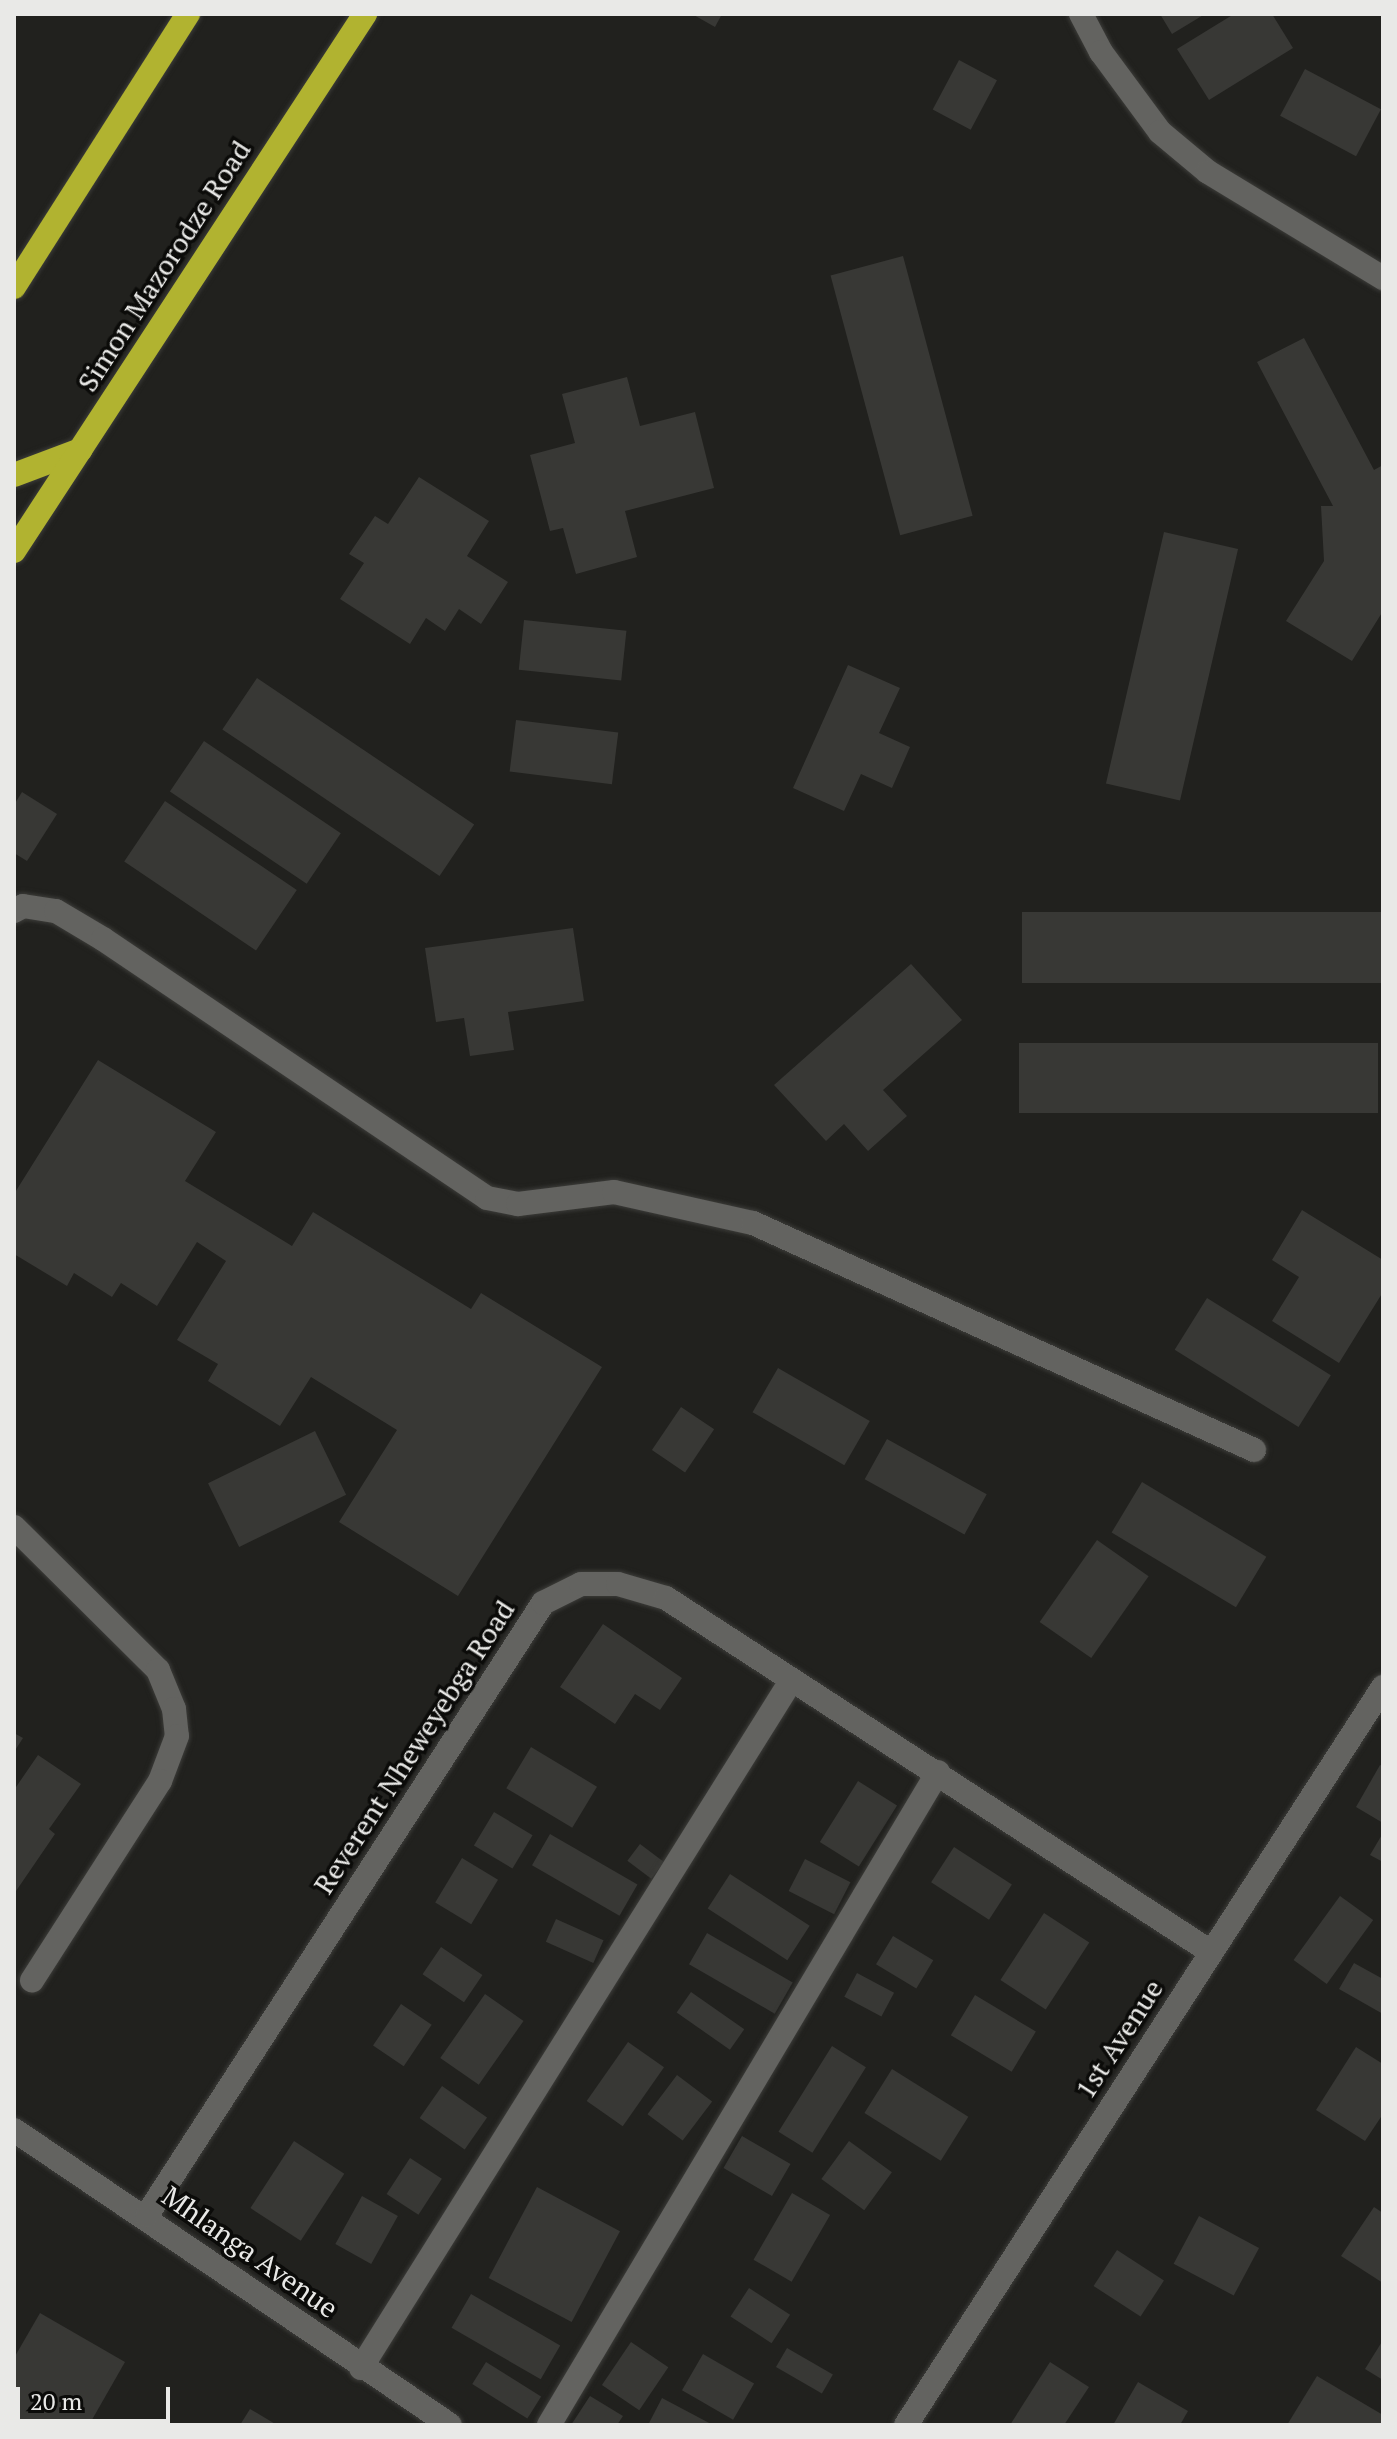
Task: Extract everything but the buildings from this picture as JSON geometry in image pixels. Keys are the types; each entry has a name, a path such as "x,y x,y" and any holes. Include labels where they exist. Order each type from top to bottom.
{"highway":[{"path":"14,287 188,14"},
{"name":"Simon Mazorodze Road","path":"14,551 365,14"},
{"path":"14,475 80,450"}],"street":[{"path":"1081,14 1101,52 1160,132 1208,172 1383,278"},
{"path":"14,911 23,906 56,911 487,1198 518,1204 614,1192 753,1223 1254,1450"},
{"path":"14,1527 158,1670 174,1709 177,1736 160,1781 32,1980"},
{"name":"Reverent Nheweyebga Road","path":"147,2215 543,1603 581,1584 618,1584 666,1598 1211,1952"},
{"path":"361,2368 791,1681"},
{"name":"1st Avenue","path":"906,2425 1383,1687"},
{"path":"549,2425 938,1772"},
{"name":"Mhlanga Avenue","path":"14,2130 147,2215 361,2368 450,2425"}]}
